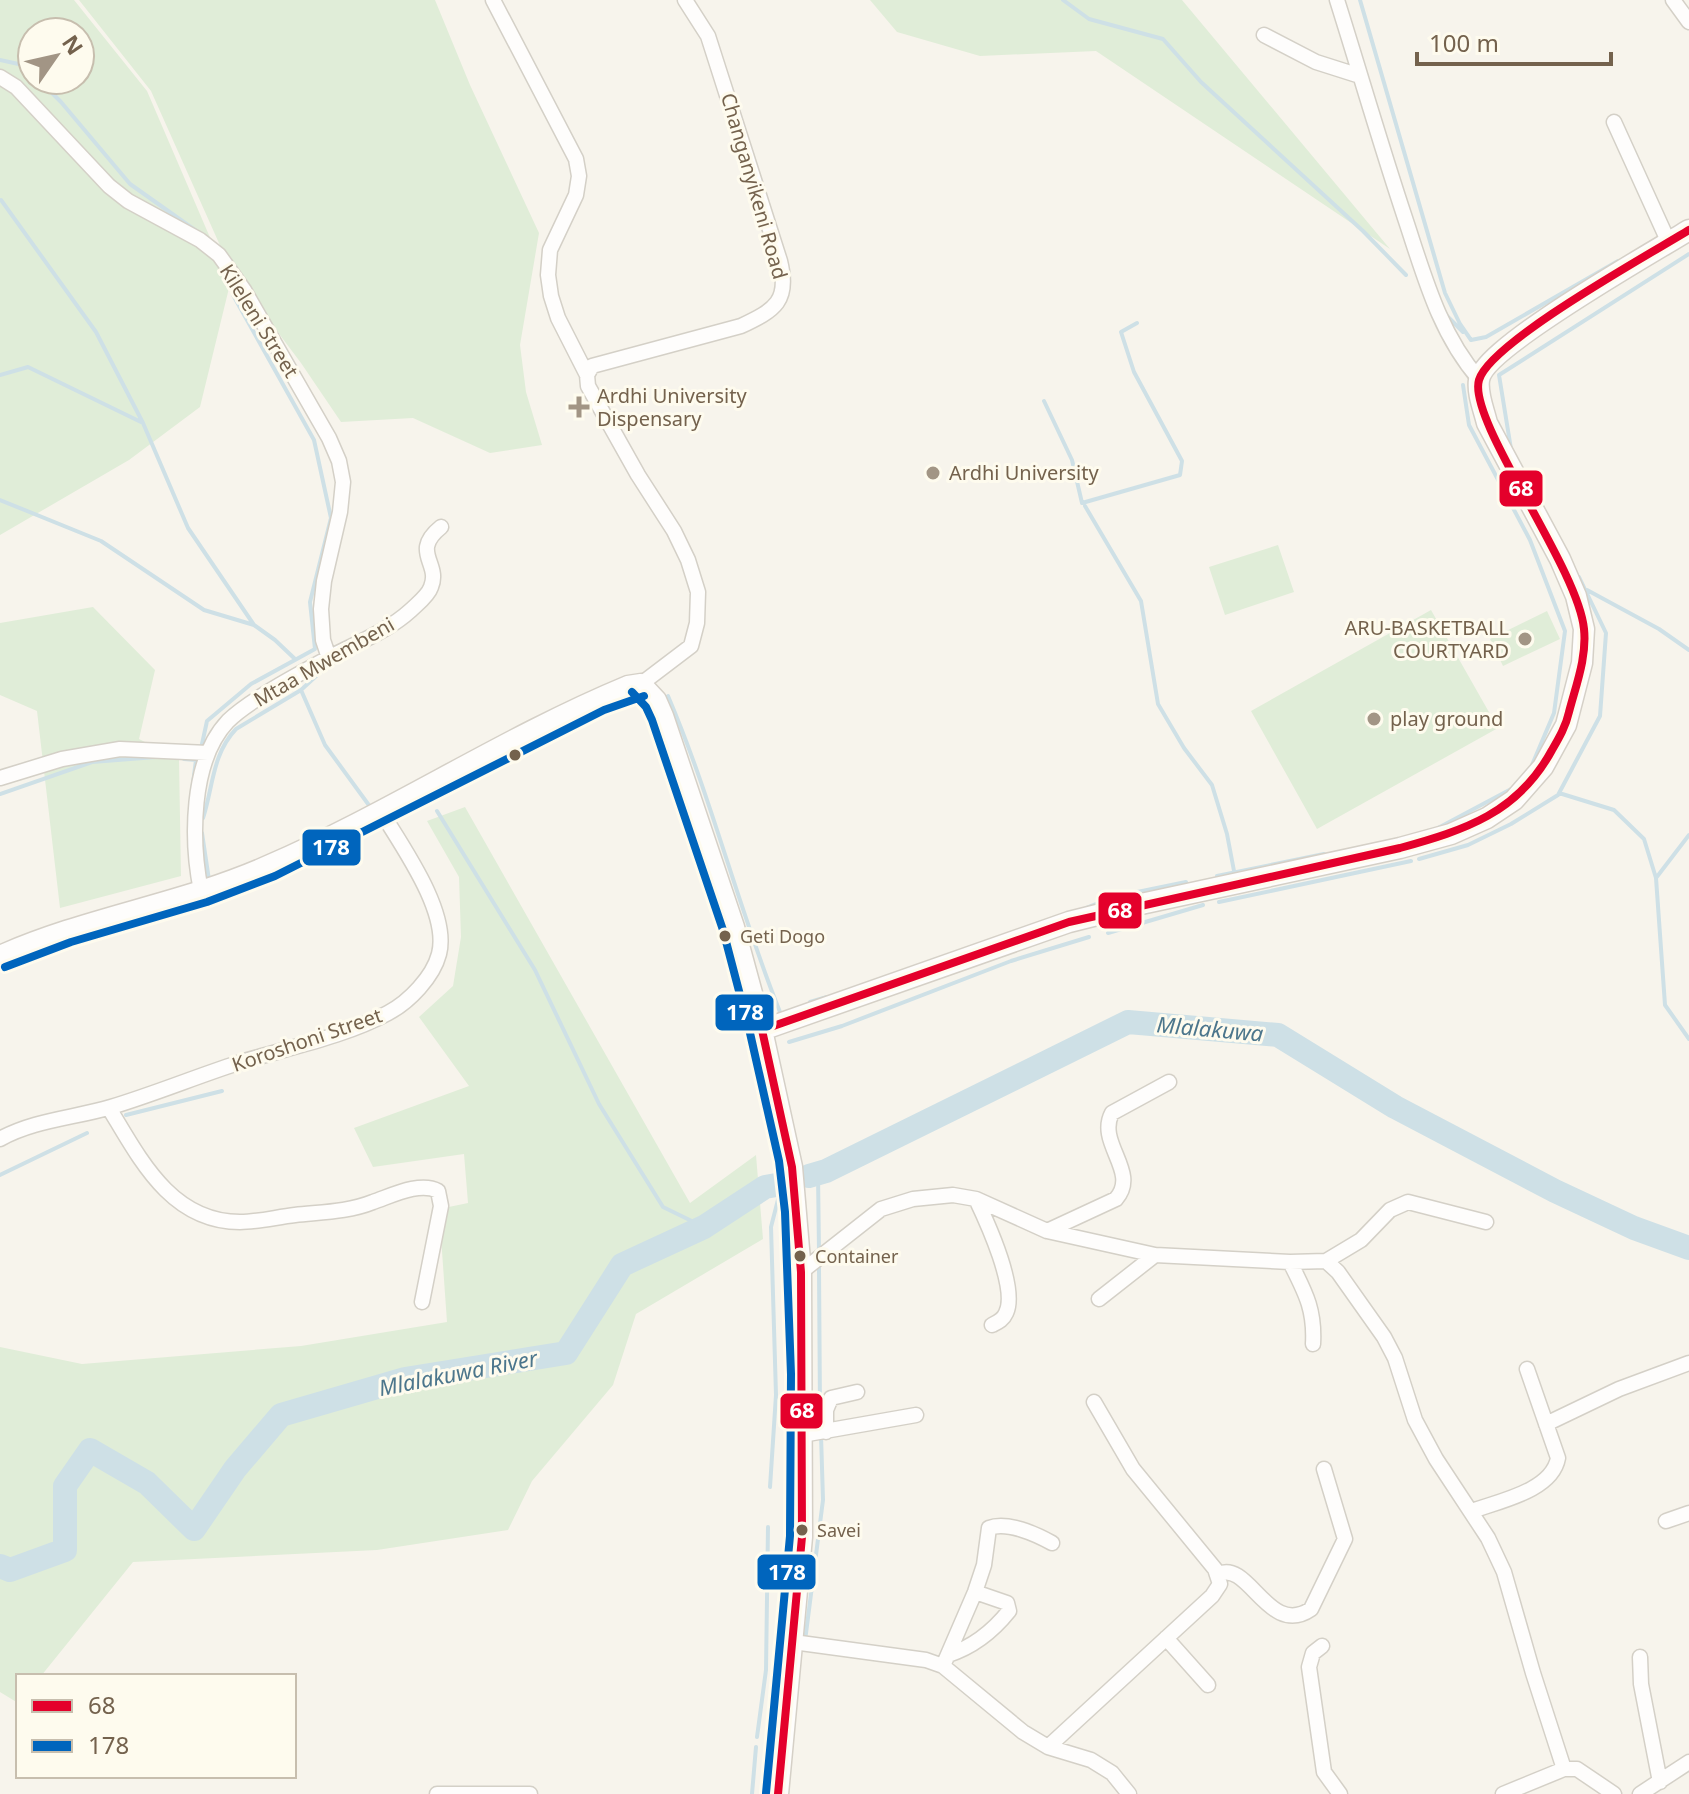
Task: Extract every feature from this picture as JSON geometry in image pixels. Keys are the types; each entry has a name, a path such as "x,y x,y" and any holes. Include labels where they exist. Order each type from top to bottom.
{"street":[{"path":"0,956 65,930 201,891 272,865 536,729 618,691 641,684 691,646 697,623 698,592 688,560 588,386 587,375 558,318 548,275 550,250 576,195 579,176 576,159 493,0"},
{"name":"Changanyikeni Road","path":"587,375 592,366 741,326 775,307 783,295 784,279 780,261 722,77 708,36 685,0"},
{"path":"762,1030 1069,922 1451,834 1487,818 1514,800 1543,767 1566,725 1582,663 1584,629 1576,596 1560,559 1487,423 1479,379 1456,351 1435,305 1391,176 1337,0"},
{"path":"1673,0 1689,22"},
{"path":"1264,35 1316,62 1360,76"},
{"name":"Kileleni Street","path":"0,77 16,87 109,186 128,201 200,240 219,255 244,290 316,414 339,461 343,482 321,609 323,640 329,658"},
{"path":"1614,122 1669,243"},
{"path":"1479,379 1487,365 1523,336 1689,230"},
{"name":"Mtaa Mwembeni","path":"208,753 229,721 246,707 329,658 376,635 410,611 432,587 426,544 441,527"},
{"path":"641,684 656,700 671,737 734,927 762,1030 792,1167 801,1272 802,1537 780,1793"},
{"path":"0,778 62,759 120,749 208,753 202,772 194,833 201,891"},
{"name":"Koroshoni Street","path":"0,1139 50,1120 109,1108 363,1024 403,1004 422,983 439,955 440,932 428,890 380,810"},
{"path":"1047,1231 1116,1199 1124,1190 1125,1181 1108,1133 1107,1121 1112,1113 1169,1082"},
{"path":"109,1108 158,1184 180,1204 206,1217 240,1222 356,1209 425,1188 438,1191 441,1206 422,1302"},
{"path":"801,1272 881,1209 896,1203 953,1195 976,1199 1047,1231 1155,1255 1290,1262 1326,1261 1361,1240 1390,1210 1408,1202 1486,1222"},
{"path":"976,1199 998,1246 1005,1281 1008,1309 1002,1319 992,1325"},
{"path":"1099,1299 1155,1255"},
{"path":"1326,1261 1338,1272 1384,1337 1395,1358 1415,1420 1436,1459 1472,1511 1504,1572 1564,1769"},
{"path":"1290,1262 1315,1319 1313,1344"},
{"path":"1546,1424 1607,1394 1689,1363"},
{"path":"1472,1511 1540,1483 1556,1468 1558,1458 1527,1369"},
{"path":"826,1432 826,1410 831,1398 857,1392"},
{"path":"1048,1747 1219,1589 1221,1580 1133,1469 1094,1402"},
{"path":"802,1435 916,1415"},
{"path":"1219,1574 1234,1572 1286,1616 1301,1616 1311,1609 1345,1539 1324,1469"},
{"path":"1666,1521 1689,1513"},
{"path":"946,1660 984,1565 989,1528 996,1525 1031,1532 1052,1543"},
{"path":"793,1642 946,1660 967,1649 1009,1611 1007,1603 975,1592"},
{"path":"1166,1638 1208,1685"},
{"path":"1322,1646 1313,1653 1309,1667 1324,1772 1340,1794"},
{"path":"1640,1657 1641,1684 1660,1782"},
{"path":"946,1660 996,1712 1048,1747 1091,1760 1112,1773 1129,1794"},
{"path":"1640,1794 1688,1765"},
{"path":"1503,1794 1564,1769 1577,1769 1614,1794"},
{"path":"437,1794 530,1794"}],"green space":[{"path":"0,0 74,0 87,16 16,16 16,96 96,96 96,27 147,91 230,284 200,407 129,460 0,535"},
{"path":"79,0 435,0 470,85 539,233 520,345 526,392 542,445 490,453 413,418 341,422 231,270 151,91 96,21 96,16 92,16"},
{"path":"870,0 1182,0 1390,249 1096,51 980,56 897,32"},
{"path":"1278,545 1294,592 1225,615 1209,567"},
{"path":"93,607 155,670 139,739 179,759 181,876 60,908 37,711 0,695 0,623"},
{"name":"play ground","path":"1431,610 1498,728 1317,829 1251,711"},
{"name":"ARU-BASKETBALL COURTYARD","path":"1547,611 1560,639 1503,666 1490,639"},
{"path":"465,807 690,1203 756,1155 763,1239 636,1314 613,1385 532,1481 508,1530 377,1550 133,1562 43,1674 16,1674 16,1702 0,1692 0,1347 82,1364 301,1346 447,1322 439,1209 468,1203 464,1154 373,1167 354,1128 469,1086 419,1017 453,986 461,937 459,877 427,821"}],"waterway":[{"path":"1063,0 1089,19 1163,39 1201,82 1363,231 1406,275"},
{"path":"1360,0 1445,293 1471,340"},
{"path":"0,60 16,63"},
{"path":"55,96 130,184 195,230"},
{"path":"1,200 96,332 143,423 188,528 254,625 295,659"},
{"path":"1511,449 1499,375 1689,254"},
{"path":"1471,340 1486,337 1618,261"},
{"path":"202,744 207,721 251,684 315,649 310,602 331,518 314,440 233,295"},
{"path":"1447,316 1463,332"},
{"path":"1044,401 1072,460 1082,503 1180,475 1182,461 1134,372 1121,332 1137,323"},
{"path":"0,375 28,367 143,423"},
{"path":"1463,385 1469,425 1530,540 1565,631 1554,713 1532,765"},
{"path":"0,500 101,541 204,610 254,625"},
{"path":"1085,506 1141,601 1158,704 1184,748 1212,785 1234,871"},
{"path":"1419,859 1468,845 1511,824 1558,795 1600,716 1606,633 1579,577"},
{"path":"1587,590 1659,629 1689,650"},
{"path":"203,818 222,749 236,729 301,690 326,667"},
{"path":"301,690 325,745 371,808"},
{"path":"668,696 780,1012"},
{"path":"0,794 92,762 156,757"},
{"path":"184,759 196,760 192,791"},
{"path":"1438,828 1515,787"},
{"path":"1559,793 1614,810 1644,839 1656,878"},
{"path":"437,811 535,970 599,1104 663,1207 704,1227"},
{"path":"202,833 209,880"},
{"path":"1689,835 1656,878 1665,1005 1689,1039"},
{"path":"1217,876 1324,854"},
{"path":"1219,902 1411,861"},
{"path":"1086,908 1113,897 1186,882"},
{"path":"1108,933 1203,905"},
{"path":"104,930 144,921"},
{"path":"789,1042 842,1026 1011,961 1089,937"},
{"path":"0,968 27,955"},
{"path":"810,1002 827,997"},
{"name":"Mlalakuwa","path":"809,1176 826,1171 1128,1022 1278,1035 1395,1107 1555,1191 1634,1228 1689,1248"},
{"path":"126,1115 222,1091"},
{"path":"0,1175 87,1133"},
{"path":"818,1174 819,1251"},
{"path":"770,1487 776,1395 771,1227 782,1184"},
{"name":"Mlalakuwa River","path":"0,1566 10,1570 65,1550 65,1486 90,1450 147,1483 194,1529 235,1469 281,1415 405,1379 566,1353 622,1265 704,1227 765,1187 782,1184"},
{"path":"819,1268 820,1410"},
{"path":"805,1641 823,1500 821,1435"},
{"path":"757,1737 766,1670 768,1527"},
{"path":"752,1794 756,1747"}],"transit line":[{"name":"68","path":"762,1030 1069,922 1400,848 1468,826 1506,804 1538,772 1557,741 1578,681 1585,639 1577,602 1563,570 1490,427 1480,400 1479,380 1490,364 1511,344 1540,322 1689,230"},
{"name":"178","path":"632,692 646,707 652,720 723,930 779,1161 785,1212 791,1374 790,1536 766,1793"},
{"name":"178","path":"5,967 71,942 207,902 275,876 604,710 644,696"},
{"name":"68","path":"762,1030 792,1167 801,1272 802,1537 778,1794"}],"place":[{"name":"Ardhi University Dispensary","path":"579,407"},
{"name":"Ardhi University","path":"933,473"},
{"name":"ARU-BASKETBALL COURTYARD","path":"1525,639"},
{"name":"play ground","path":"1374,719"},
{"name":"Geti Dogo","path":"725,936"},
{"name":"Container","path":"800,1256"},
{"name":"Savei","path":"802,1530"}]}
